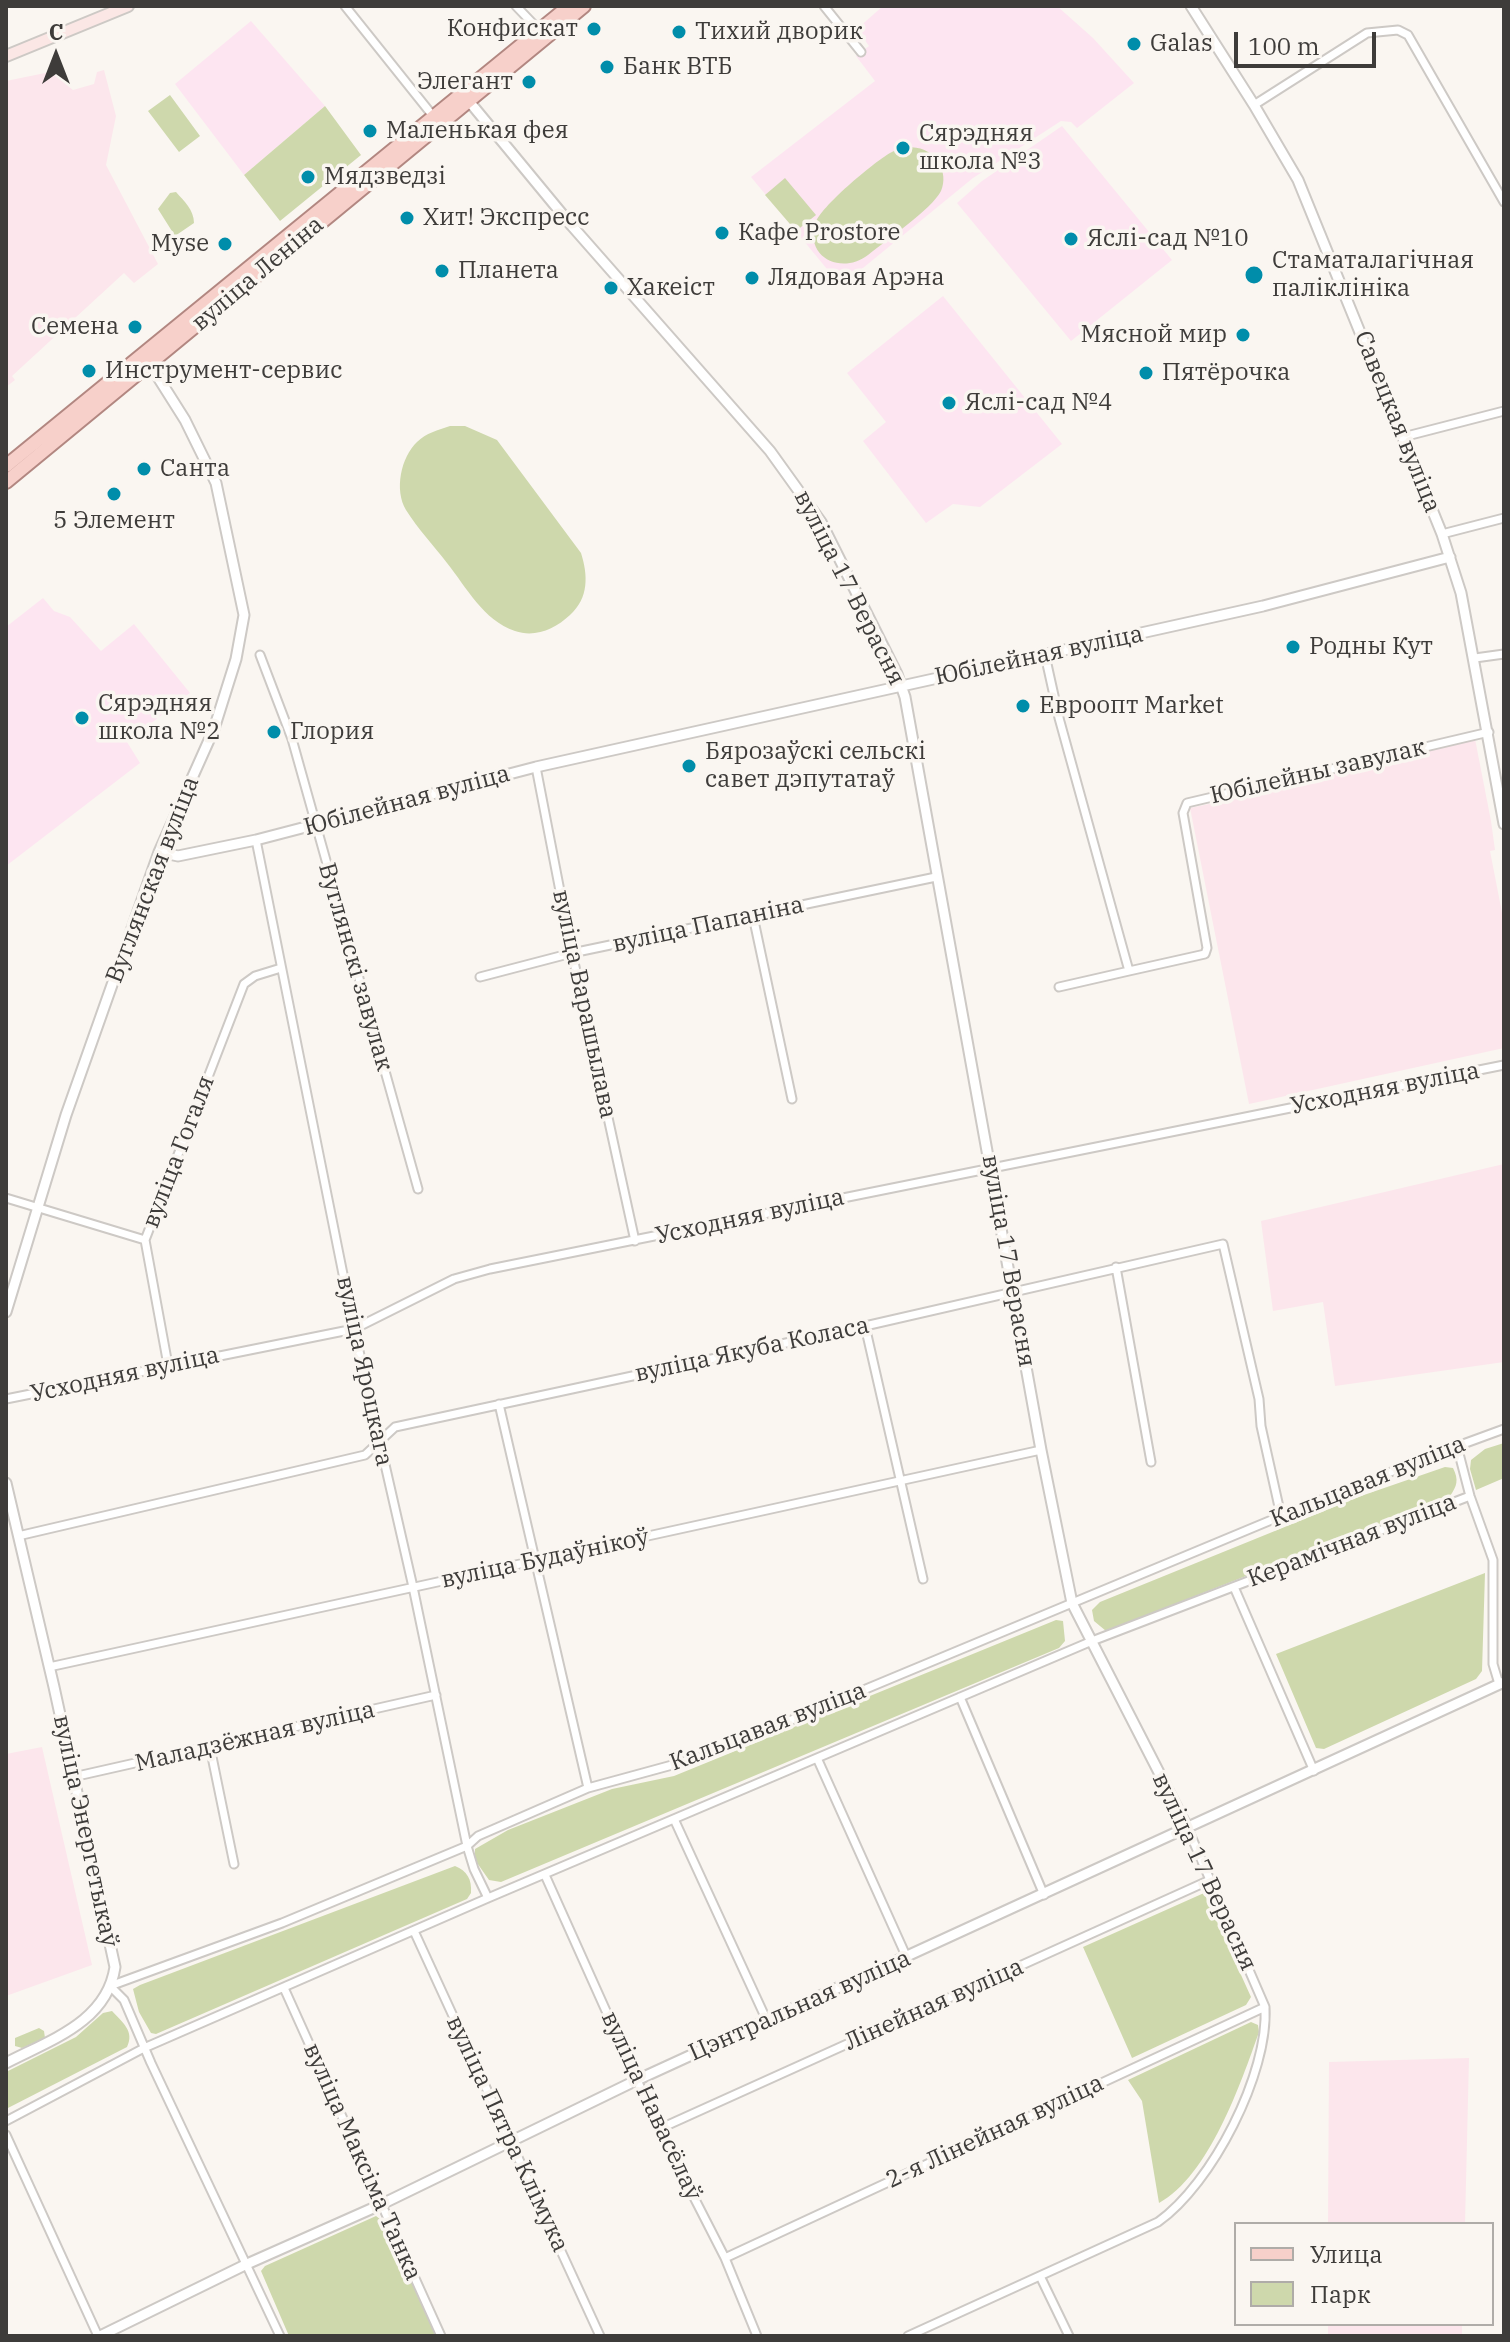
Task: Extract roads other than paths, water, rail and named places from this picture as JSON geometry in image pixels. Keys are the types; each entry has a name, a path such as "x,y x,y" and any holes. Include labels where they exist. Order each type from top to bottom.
{"main road":[{"path":"6,56 128,6"},
{"name":"вуліца Леніна","path":"542,34 569,6"},
{"name":"вуліца Леніна","path":"6,482 146,359 436,120 542,34 584,6"},
{"name":"вуліца Леніна","path":"6,466 146,359"}],"street":[{"path":"345,6 436,120"},
{"path":"516,6 542,34"},
{"path":"824,6 861,52"},
{"name":"Савецкая вуліца","path":"1191,6 1298,180 1442,534 1461,593 1475,658 1504,824"},
{"path":"1254,105 1367,33 1398,30 1408,35 1504,202"},
{"name":"вуліца 17 Верасня","path":"465,97 572,226 770,451 800,490 821,522 901,686 1041,1450 1072,1603 1188,1829 1265,2007 1266,2023 1260,2060 1240,2112 1211,2162 1177,2209 1158,2222 912,2335"},
{"name":"Вуглянская вуліца","path":"6,1312 66,1115 159,852 214,729 236,659 244,615 216,483 185,420 146,359"},
{"path":"1403,437 1504,411"},
{"path":"1442,534 1504,518"},
{"name":"Юбілейная вуліца","path":"159,852 178,856 256,840 536,767 1263,606 1450,557"},
{"path":"1475,658 1504,654"},
{"name":"Вуглянскі завулак","path":"260,655 292,739 418,1189"},
{"path":"1045,655 1059,718 1129,971"},
{"name":"Юбілейны завулак","path":"1059,987 1205,954 1207,948 1183,813 1187,803 1489,732"},
{"name":"вуліца Варашылава","path":"536,767 572,953 635,1241"},
{"name":"вуліца Яроцкага","path":"256,840 354,1329 413,1587 467,1846 488,1898"},
{"name":"вуліца Папаніна","path":"480,977 572,953 936,877"},
{"path":"753,916 792,1099"},
{"name":"вуліца Гогаля","path":"168,1365 145,1240 244,984 255,976 281,968"},
{"name":"Усходняя вуліца","path":"6,1399 354,1329 454,1279 490,1269 1504,1065"},
{"path":"6,1198 145,1240"},
{"name":"вуліца Якуба Коласа","path":"18,1536 365,1455 395,1427 865,1326 1223,1244 1259,1399 1261,1426 1281,1516"},
{"path":"1116,1267 1151,1462"},
{"path":"865,1326 923,1579"},
{"path":"499,1404 588,1788"},
{"name":"Кальцавая вуліца","path":"110,1986 282,1923 467,1846 478,1836 588,1788 705,1756 1281,1516 1504,1429"},
{"path":"1457,1446 1470,1496 1493,1560 1493,1664 1502,1683"},
{"name":"вуліца Будаўнікоў","path":"49,1667 1041,1450"},
{"name":"вуліца Энергетыкаў","path":"6,1487 112,1951 115,1967 110,1986"},
{"name":"Керамічная вуліца","path":"6,2121 144,2048 488,1898 1092,1641 1470,1496"},
{"path":"1234,1587 1314,1771"},
{"name":"Цэнтральная вуліца","path":"99,2336 247,2264 380,2205 637,2080 1502,1683"},
{"name":"Маладзёжная вуліца","path":"73,1777 436,1695"},
{"path":"960,1697 1044,1895"},
{"path":"210,1747 234,1864"},
{"path":"817,1758 907,1958"},
{"path":"674,1819 767,2021"},
{"name":"вуліца Навасёлаў","path":"545,1875 659,2129 725,2258 757,2336"},
{"name":"Лінейная вуліца","path":"659,2129 1210,1880"},
{"name":"вуліца Пятра Клімука","path":"414,1931 600,2336"},
{"path":"6,2063 75,2027 97,2007 110,1986 124,2000 280,2336"},
{"name":"вуліца Максіма Танка","path":"284,1988 441,2336"},
{"name":"2-я Лінейная вуліца","path":"725,2258 1265,2007"},
{"path":"6,2135 99,2336"},
{"path":"1040,2276 1069,2336"}],"place":[{"name":"Конфискат","path":"594,29"},
{"name":"Тихий дворик","path":"679,32"},
{"name":"Galas","path":"1134,44"},
{"name":"Банк ВТБ","path":"607,67"},
{"name":"Элегант","path":"529,82"},
{"name":"Маленькая фея","path":"370,131"},
{"name":"Сярэдняя школа №3","path":"903,148"},
{"name":"Мядзведзі","path":"308,177"},
{"name":"Хит! Экспресс","path":"407,218"},
{"name":"Кафе Prostore","path":"722,233"},
{"name":"Яслі-сад №10","path":"1071,239"},
{"name":"Myse","path":"225,244"},
{"name":"Планета","path":"442,271"},
{"name":"Стаматалагічная паліклініка","path":"1254,275"},
{"name":"Лядовая Арэна","path":"752,278"},
{"name":"Хакеіст","path":"611,288"},
{"name":"Семена","path":"135,327"},
{"name":"Мясной мир","path":"1243,335"},
{"name":"Инструмент-сервис","path":"89,371"},
{"name":"Пятёрочка","path":"1146,373"},
{"name":"Яслі-сад №4","path":"949,403"},
{"name":"Санта","path":"144,469"},
{"name":"5 Элемент","path":"114,494"},
{"name":"Родны Кут","path":"1293,647"},
{"name":"Евроопт Market","path":"1023,706"},
{"name":"Сярэдняя школа №2","path":"82,718"},
{"name":"Глория","path":"274,732"},
{"name":"Бярозаўскі сельскі савет дэпутатаў","path":"689,766"}]}
